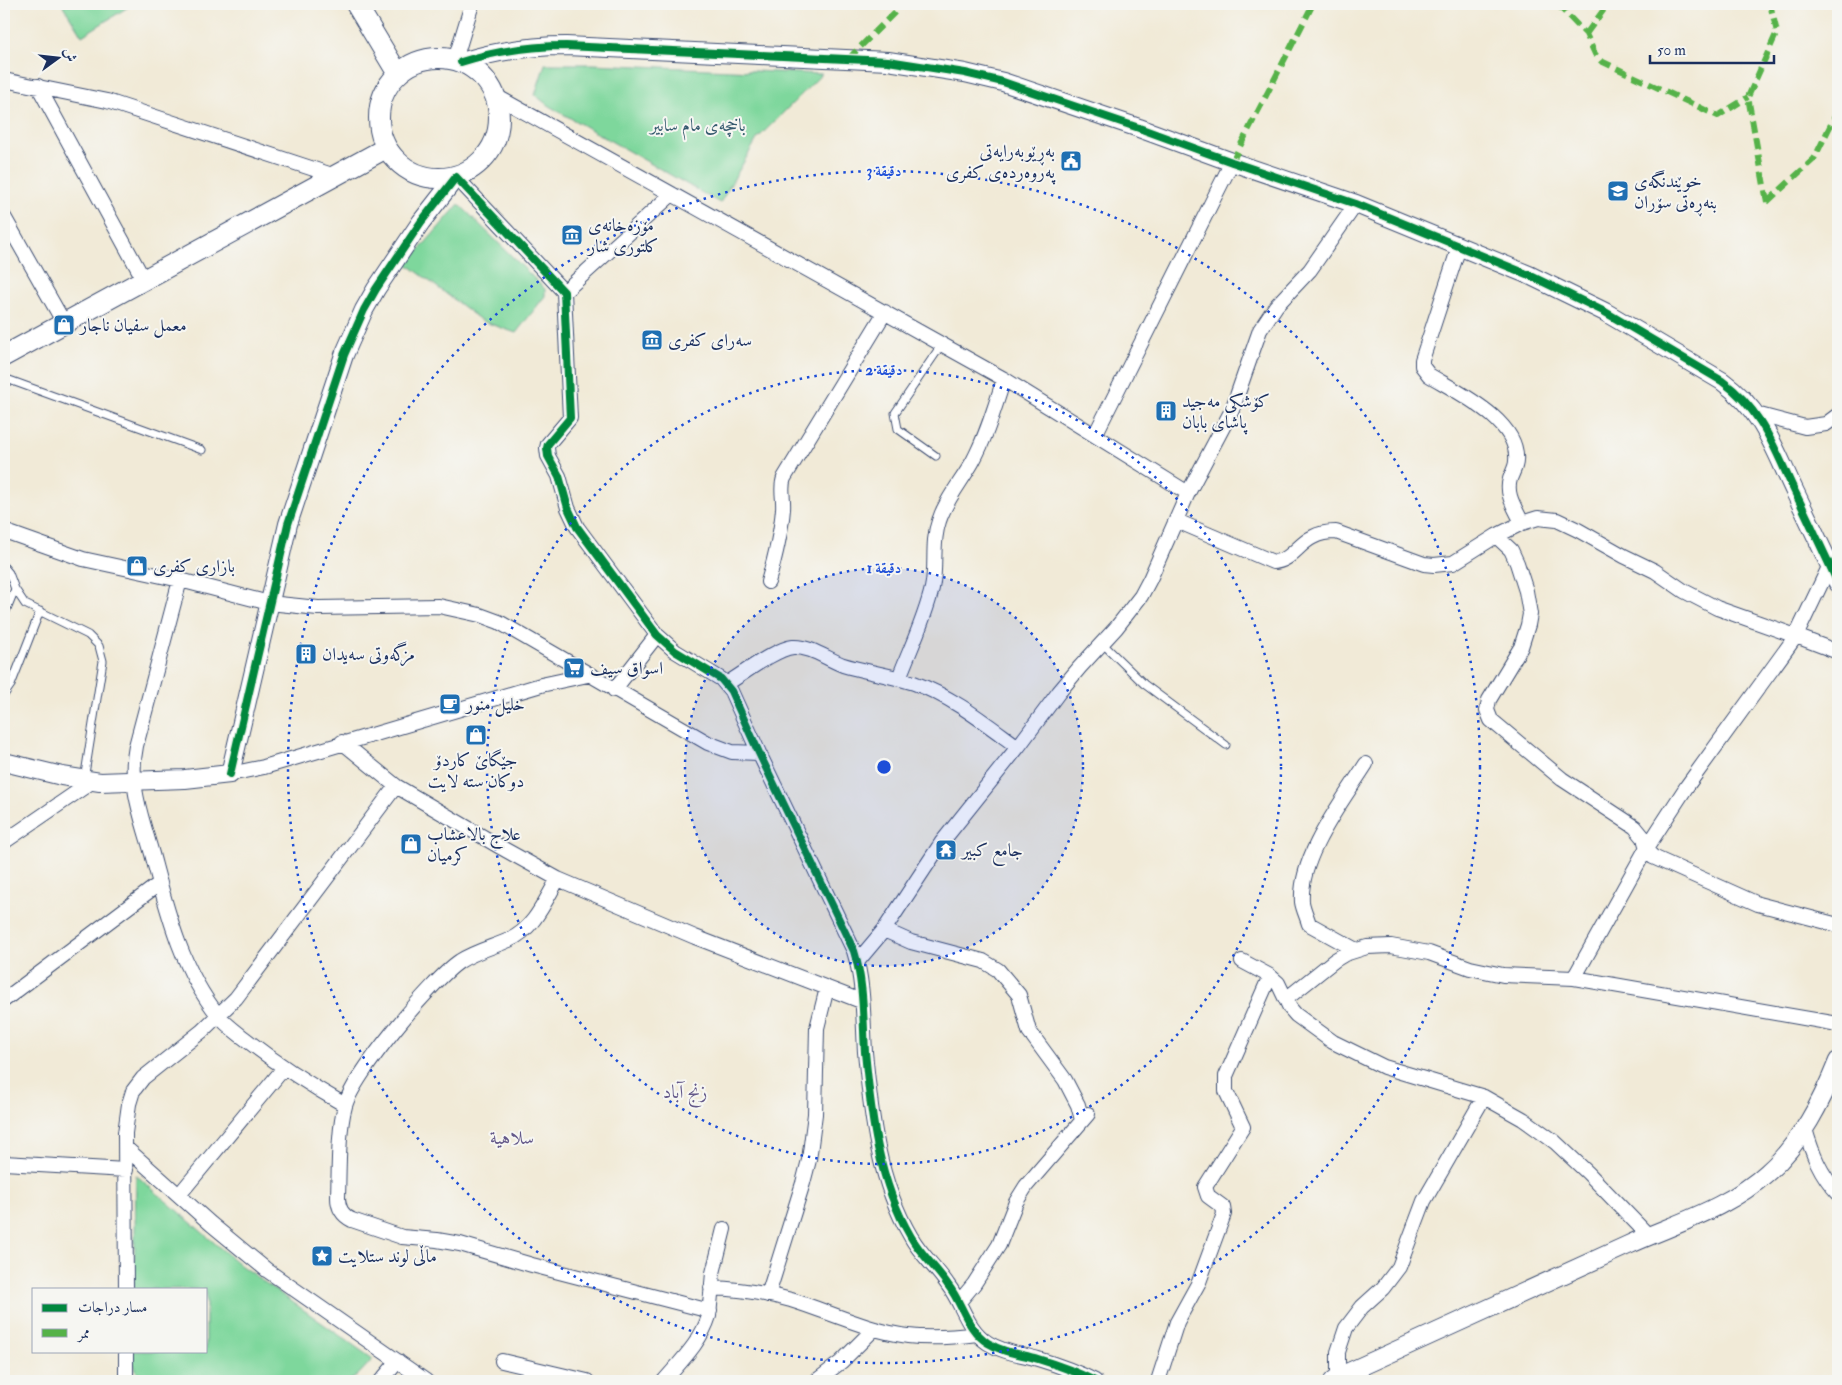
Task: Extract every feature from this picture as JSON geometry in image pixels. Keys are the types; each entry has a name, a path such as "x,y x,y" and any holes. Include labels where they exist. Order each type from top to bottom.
{"main road":[{"path":"356,4 398,74"},
{"path":"440,58 458,61 475,70 486,81 494,95 498,111 498,128 493,144 484,159 471,170 456,177 436,179 416,175 399,164 386,148 379,129 379,109 385,90 398,74 410,65 424,60 440,58"},
{"path":"4,356 386,148"}],"street":[{"path":"472,4 458,61 523,48 566,46 888,61 926,66 1003,82 1121,122 1356,204 1529,275 1605,312 1722,381 1746,401 1764,427 1838,583"},
{"path":"4,80 107,101 335,176"},
{"path":"38,86 144,280"},
{"path":"494,95 1004,379 1188,493"},
{"path":"1095,435 1232,162"},
{"path":"230,774 286,532 300,485 353,332 364,310 400,253 456,177 564,292 570,418 548,444 548,456 559,476 568,508 577,527 657,635 674,651 721,679 726,684 849,940 860,977 870,1108 877,1143 889,1186 911,1238 929,1263 947,1282 959,1302 963,1314 977,1334 999,1349 1049,1362 1094,1381"},
{"path":"564,292 672,194"},
{"path":"857,962 884,930 942,842 1059,692 1123,621 1140,596 1150,579 1188,493 1232,410 1260,330 1276,306 1310,270 1356,204"},
{"path":"4,216 64,323"},
{"path":"1460,247 1424,354 1422,366 1429,375 1488,413 1511,438 1516,461 1510,480 1509,492 1522,523"},
{"path":"768,582 782,513 784,478 885,312"},
{"path":"899,678 932,587 934,538 938,521 981,444 1004,379"},
{"path":"1756,414 1805,427 1826,424 1838,415"},
{"path":"1176,521 1272,562 1285,560 1312,537 1328,532 1345,533 1424,564 1434,565 1453,563 1496,536 1522,523 1538,518 1557,520 1655,571 1684,591 1717,608 1838,652"},
{"path":"4,531 83,559 180,580 269,603 318,608 418,606 460,610 499,622 614,690 720,748 739,752 759,753"},
{"path":"1496,536 1511,550 1517,563 1526,591 1530,614 1523,642 1487,705 1488,715 1491,720 1562,779 1635,826 1644,838 1646,849 1653,857 1739,896 1778,910 1838,926"},
{"path":"1574,978 1646,849 1706,758 1796,636 1830,565"},
{"path":"180,580 136,746 133,769 136,795 170,920 181,950 202,992 219,1016 284,1068 345,1105"},
{"path":"614,690 657,635"},
{"path":"726,684 778,652 791,648 806,648 860,670 899,678 928,688 955,702 1018,747"},
{"path":"4,762 88,781 192,778 230,774 264,767 342,742 541,685 588,674"},
{"path":"342,742 396,786 558,879 695,937 861,1001"},
{"path":"1356,950 1309,924 1302,902 1305,874 1317,843 1366,764"},
{"path":"4,842 88,781"},
{"path":"126,1288 126,1118 133,1091 143,1078 219,1016 251,979 396,786"},
{"path":"558,879 537,916 520,935 485,948 460,961 428,990 386,1041 350,1093 345,1105 343,1118 338,1197 340,1208 347,1218 402,1237 460,1244 532,1265 710,1311"},
{"path":"4,1000 160,883"},
{"path":"884,930 911,942 983,961 998,970 1019,995 1028,1031 1065,1080 1085,1117 1026,1186 1016,1202 995,1252 974,1284 959,1302"},
{"path":"1286,999 1334,960 1367,947 1391,946 1429,953 1470,968 1503,975 1574,978 1838,1024"},
{"path":"1242,961 1270,976 1278,983 1290,1008 1302,1021 1333,1042 1358,1056 1384,1067 1484,1097 1523,1119 1555,1142 1648,1235"},
{"path":"1158,1381 1177,1322 1199,1282 1224,1214 1221,1206 1208,1196 1205,1187 1243,1127 1226,1091 1226,1076 1270,976"},
{"path":"768,1294 803,1183 808,1160 815,1114 817,1028 827,988"},
{"path":"1335,1379 1648,1235 1716,1209 1750,1188 1770,1172 1805,1129 1838,1061"},
{"path":"179,1195 284,1068"},
{"path":"1335,1379 1338,1352 1346,1328 1362,1306 1383,1288 1399,1268 1424,1201 1484,1097"},
{"path":"1805,1129 1819,1167 1838,1193"},
{"path":"126,1148 268,1272 426,1381"},
{"path":"4,1163 126,1170"},
{"path":"664,1381 700,1338 707,1323 716,1258 724,1230"},
{"path":"711,1288 768,1294 874,1329 900,1335 926,1338 960,1337 977,1334"},
{"path":"816,1381 841,1362 874,1329"},
{"path":"126,1352 126,1381"},
{"path":"381,1381 398,1360"},
{"path":"502,1361 586,1381"}],"lane":[{"path":"936,456 898,429 895,413 942,344"},
{"path":"4,378 202,450"},
{"path":"4,567 25,604 88,635 100,646 103,661 88,781"},
{"path":"4,616 15,589"},
{"path":"4,695 11,685 40,611"},
{"path":"1102,643 1144,684 1226,745"}],"green space":[{"path":"62,4 133,4 82,36"},
{"name":"باخچەی مام سابیر","path":"545,64 593,64 822,74 757,139 720,203 549,106 535,95"},
{"path":"459,204 545,289 545,296 516,333 482,321 407,264"},
{"path":"136,1175 240,1265 373,1359 357,1376 349,1381 208,1381 146,1377 137,1373 133,1362 133,1352 208,1352 208,1288 134,1288"}],"marked path":[{"path":"848,59 903,4"},
{"path":"1232,162 1313,4"},
{"path":"1557,4 1586,34 1595,54 1601,61 1718,116 1748,97"},
{"path":"1586,34 1608,4"},
{"path":"1767,202 1748,97 1777,32 1770,4"},
{"path":"1767,202 1814,159 1838,110"}],"cycle path":[{"path":"461,62 513,50 566,46 888,61 965,73 1003,82 1356,204 1529,275 1605,312 1722,381 1748,405 1766,431 1838,583"},
{"path":"230,774 288,524 344,355 364,310 376,289 421,222 456,177 564,292 570,418 548,444 547,448 548,456 559,476 568,508 577,527 657,635 675,651 721,679 731,691 854,951 861,988 867,1076 873,1123 891,1193 911,1237 919,1250 953,1292 975,1331 988,1343 1000,1349 1053,1364 1095,1381"}],"place":[{"name":"بەڕێوبەرایەتی پەروەردەی کفری","path":"1071,161"},
{"name":"خوێندنگەی بنەڕەتی سۆران","path":"1618,191"},
{"name":"مۆزەخانەی کلتوری شار","path":"572,235"},
{"name":"معمل سفيان ناجار","path":"64,325"},
{"name":"سەرای کفری","path":"652,340"},
{"name":"کۆشکی مەجید پاشای بابان","path":"1166,411"},
{"name":"بازاری کفری","path":"137,566"},
{"name":"مزگەوتی سەیدان","path":"306,654"},
{"name":"اسواق سيف","path":"574,668"},
{"name":"خلیل منور","path":"450,704"},
{"name":"جێگاێ کاردۆ دوکان ستە لایت","path":"476,735"},
{"name":"علاج بالاعشاب كرميان","path":"411,844"},
{"name":"جامع كبير","path":"946,850"},
{"name":"ماڵی لوند ستلایت","path":"322,1256"}],"district":[{"name":"زنج آباد","path":"685,1092"},
{"name":"سلاهية","path":"512,1138"}]}
